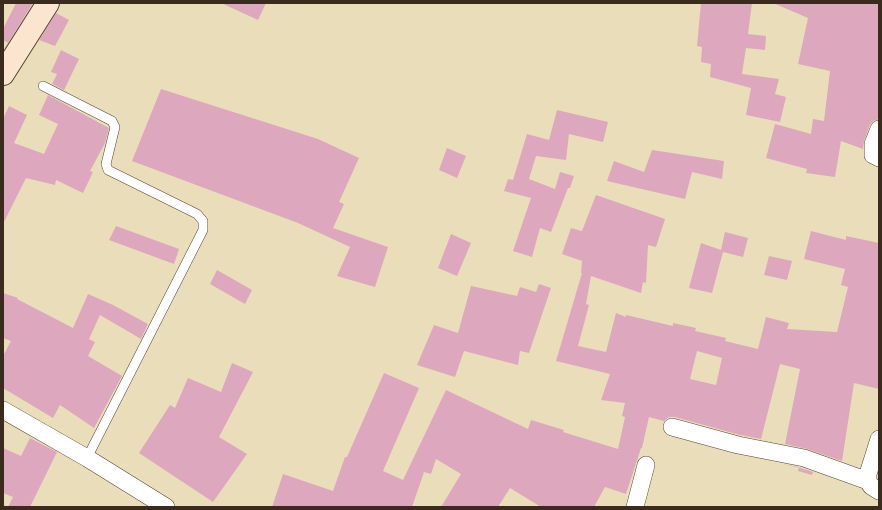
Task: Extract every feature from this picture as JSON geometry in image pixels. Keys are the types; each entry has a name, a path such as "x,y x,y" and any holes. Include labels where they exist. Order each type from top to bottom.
{"street":[{"path":"3,74 48,3"},
{"path":"879,128 873,144 873,155 879,158"},
{"path":"3,410 87,458 166,507"},
{"path":"672,427 738,445 804,458 873,486"},
{"path":"873,486 868,474 879,439"},
{"path":"635,507 646,465"}],"lane":[{"path":"43,86 112,121 115,127 106,164 108,170 197,214 203,221 203,230 87,458"}],"building":[{"path":"16,3 33,3 8,43 3,40 3,29"},
{"path":"221,3 266,3 258,20"},
{"path":"701,3 752,3 748,34 766,36 765,50 746,48 742,74 779,79 775,94 786,97 780,122 746,115 751,88 710,77 711,64 701,62 702,47 697,46"},
{"path":"773,3 879,3 879,119 873,121 870,125 864,141 863,149 841,141 835,177 806,173 807,169 766,158 775,124 811,134 813,119 824,121 830,71 798,64 808,18"},
{"path":"56,13 69,20 55,46 39,40"},
{"path":"61,50 79,59 64,90 52,84 57,74 51,72"},
{"path":"161,89 318,139 359,158 339,202 344,204 333,228 388,247 375,287 337,276 350,247 298,223 132,161"},
{"path":"48,95 109,128 105,143 90,171 93,172 83,193 56,180 55,185 26,178 3,224 3,119 9,106 27,115 14,143 44,154 58,124 39,115"},
{"path":"557,110 608,122 603,142 569,134 566,160 536,156 529,179 555,189 560,172 574,176 551,232 540,228 532,257 513,251 531,198 504,191 508,179 513,180 527,134 549,140"},
{"path":"447,148 466,156 457,178 439,170"},
{"path":"652,150 724,161 722,179 692,172 685,199 607,181 614,161 644,172"},
{"path":"596,195 665,219 656,247 648,245 646,283 643,282 641,293 591,276 586,304 589,305 578,346 606,352 616,313 626,317 626,315 673,326 673,323 696,328 695,331 726,338 725,341 758,349 766,317 789,323 787,329 837,332 848,287 841,285 845,269 804,259 811,231 846,240 846,236 879,243 879,389 854,383 842,461 807,449 785,444 800,369 780,364 761,439 740,435 675,417 669,417 664,421 649,417 642,448 626,494 605,487 594,507 541,507 510,488 498,507 441,507 461,474 436,459 431,474 424,472 412,507 272,507 283,474 333,491 345,457 347,457 384,373 419,388 383,471 403,480 446,390 528,429 531,420 564,430 563,432 618,449 625,417 622,416 625,403 601,400 610,374 556,361 582,273 582,261 562,254 571,228 582,231","holes":["697,351 722,358 716,385 690,379"]},
{"path":"116,226 179,249 174,264 109,240"},
{"path":"725,232 748,238 743,257 723,252 712,293 689,288 701,243 721,250"},
{"path":"451,234 471,243 457,276 438,268"},
{"path":"769,256 792,261 787,280 764,275"},
{"path":"217,270 252,290 245,304 210,284"},
{"path":"539,284 551,288 529,353 520,351 518,365 464,351 455,377 417,365 434,325 458,333 471,286 517,296 520,287 536,292"},
{"path":"3,293 18,298 17,299 73,328 88,294 113,305 148,324 141,339 100,315 89,339 95,342 88,356 122,376 94,428 60,405 53,418 3,388 3,356 11,341 3,338"},
{"path":"232,363 253,372 219,437 247,454 213,502 139,453 170,405 175,408 188,378 221,392"},
{"path":"30,438 57,452 30,507 8,507 13,497 3,493 3,448 21,456"},
{"path":"799,468 813,472 812,475 798,471"}]}
